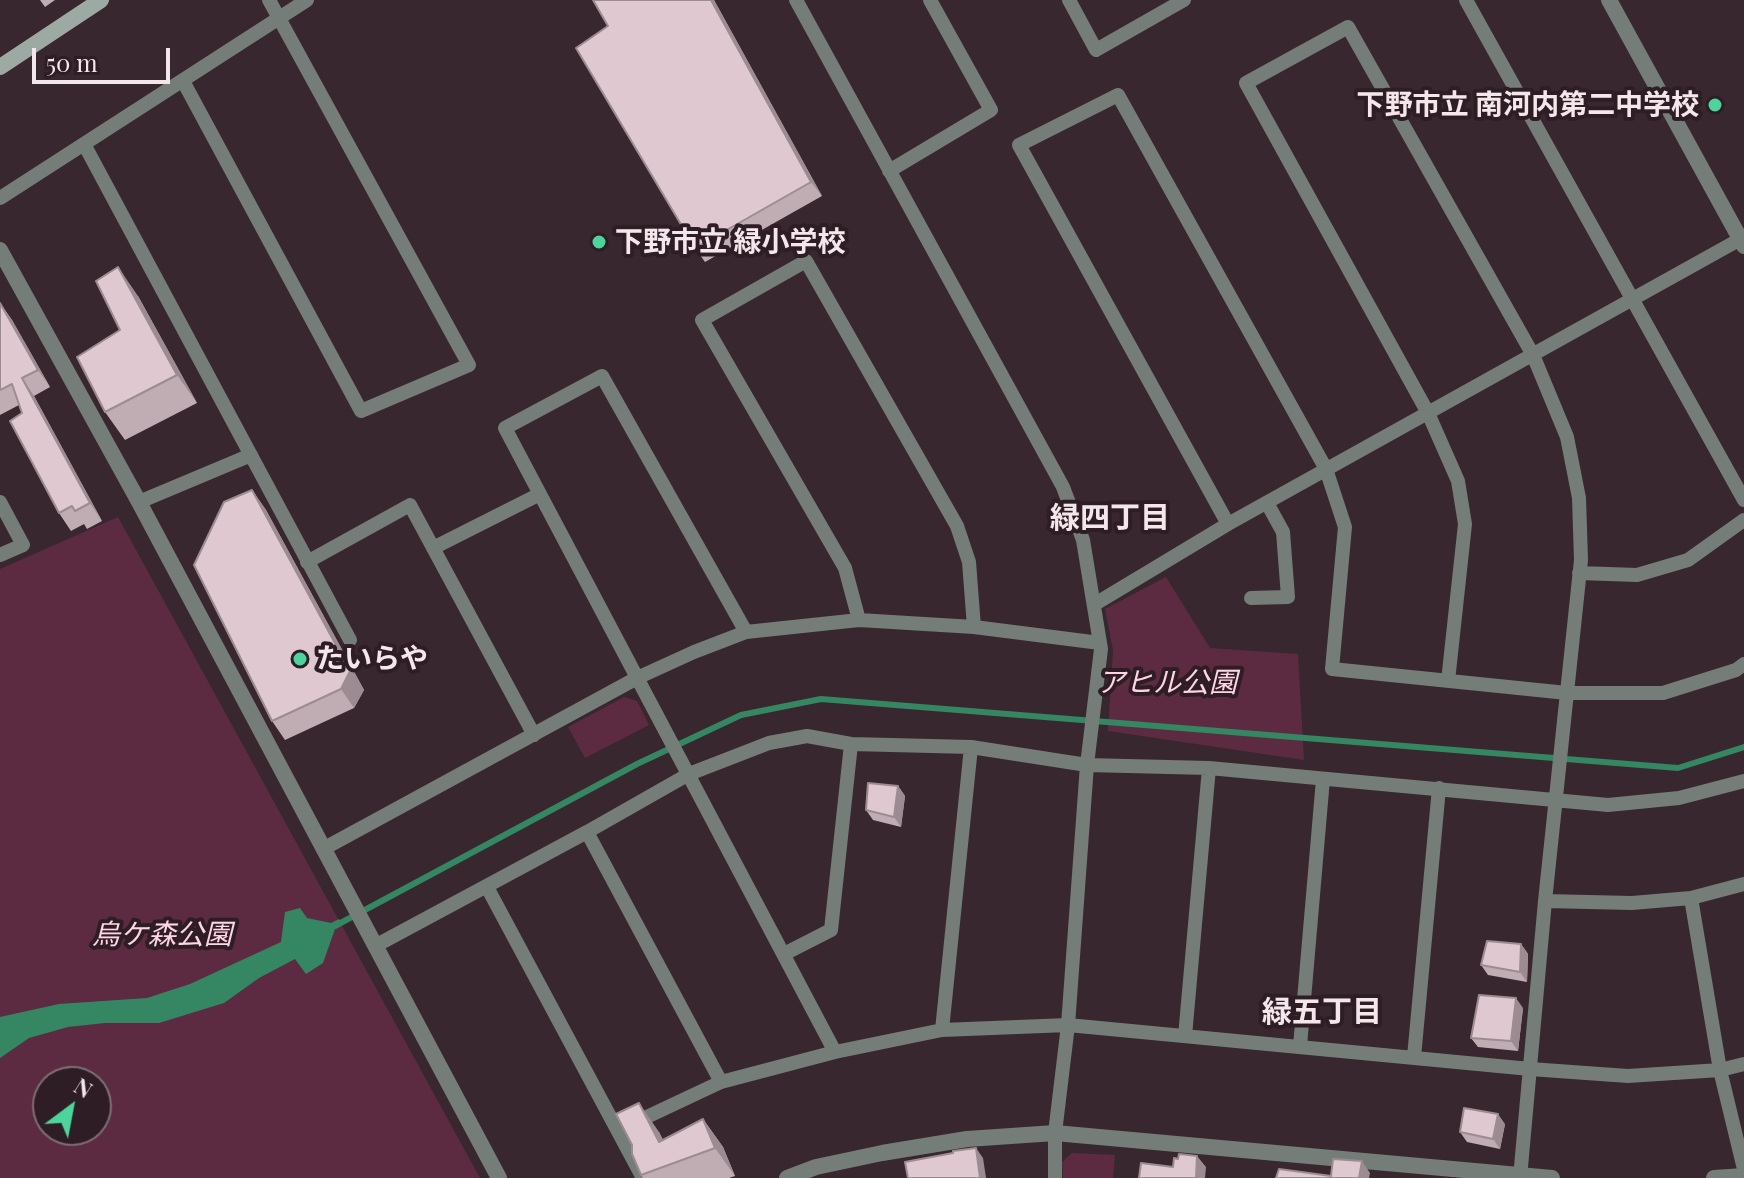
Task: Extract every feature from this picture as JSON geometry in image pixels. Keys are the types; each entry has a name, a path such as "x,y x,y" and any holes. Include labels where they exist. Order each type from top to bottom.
{"main road":[{"path":"0,67 101,0"}],"street":[{"path":"183,81 361,411 469,365 269,0"},
{"path":"0,198 307,0"},
{"path":"796,0 1063,487 1083,540 1101,649 1087,765 1068,1025 1055,1133 1055,1178"},
{"path":"889,171 991,110 930,0"},
{"path":"1069,0 1096,50 1184,0"},
{"path":"1466,0 1744,500"},
{"path":"1095,604 1326,469 1743,241 1609,0"},
{"path":"1448,681 1465,524 1458,481 1428,413 1246,83 1348,27 1533,355 1567,437 1579,498 1581,560 1520,1177"},
{"path":"1228,524 1019,145 1118,95 1326,469 1345,527 1332,669 1567,693 1663,693 1736,670 1744,664"},
{"path":"84,144 350,640"},
{"path":"0,250 139,502 499,1178"},
{"path":"859,620 845,568 702,320 806,261 957,526 969,562 974,627"},
{"path":"746,632 602,376 505,428 835,1052"},
{"path":"139,502 251,455"},
{"path":"433,548 540,494"},
{"path":"0,502 23,545 0,555"},
{"path":"1251,598 1288,597 1283,532 1267,503"},
{"path":"307,562 410,505 534,735"},
{"path":"1579,573 1637,575 1688,560 1744,520"},
{"path":"323,849 637,678 746,632 859,620 974,627 1100,643"},
{"path":"375,946 689,774 769,743 807,736 851,744 971,747 1087,765 1209,768 1608,805 1679,798 1744,781"},
{"path":"784,954 831,930 851,744"},
{"path":"942,1030 971,747"},
{"path":"1185,1036 1209,768"},
{"path":"1300,1046 1323,779"},
{"path":"1414,1057 1439,788"},
{"path":"587,832 721,1082"},
{"path":"1545,901 1632,903 1691,898 1744,884"},
{"path":"487,887 643,1178"},
{"path":"1691,898 1720,1070 1744,1169"},
{"path":"619,1130 721,1082 835,1052 942,1030 1068,1025 1628,1076 1720,1070 1744,1064"},
{"path":"787,1178 816,1167 896,1150 967,1139 1055,1133 1552,1178"},
{"path":"1714,1178 1744,1176"}],"green space":[{"name":"烏ケ森公園","path":"118,517 480,1178 0,1178 0,569"},
{"name":"アヒル公園","path":"1166,577 1210,648 1298,654 1304,760 1108,731 1113,650 1105,609"},
{"path":"624,697 637,701 649,725 585,758 568,727"},
{"path":"1072,1153 1115,1155 1113,1178 1063,1178 1062,1162"}],"shaded area":[{"path":"300,908 307,918 331,923 339,919 342,924 335,929 323,963 306,974 295,959 259,978 224,1003 159,1023 68,1027 29,1038 0,1058 0,1017 59,1004 147,998 190,984 281,942 285,912"}],"building":[{"path":"593,0 711,0 811,182 695,248 576,48 608,26"},
{"path":"118,267 177,375 105,412 77,357 120,330 96,281"},
{"path":"0,303 38,370 22,378 90,503 75,511 72,506 59,513 10,421 22,413 12,384 0,390"},
{"path":"252,490 350,671 341,689 272,721 194,565 224,502"},
{"path":"868,783 898,786 894,817 866,810"},
{"path":"1487,941 1521,944 1520,972 1481,965"},
{"path":"1479,995 1516,998 1511,1041 1471,1038"},
{"path":"639,1103 659,1142 703,1119 715,1148 641,1175 632,1154 632,1145 616,1114"},
{"path":"1464,1108 1498,1114 1493,1139 1460,1132"},
{"path":"976,1148 980,1178 908,1178 905,1162"},
{"path":"1179,1154 1197,1156 1196,1178 1139,1178 1141,1163 1173,1167 1174,1158 1178,1159"},
{"path":"1333,1159 1362,1161 1359,1178 1276,1178 1279,1169 1331,1176"}],"waterway":[{"path":"335,926 637,764 741,715 821,699 1678,768 1744,747"}],"place":[{"name":"下野市立 南河内第二中学校","path":"1715,105"},
{"name":"下野市立 緑小学校","path":"599,242"},
{"name":"たいらや","path":"300,659"}],"district":[{"name":"緑四丁目","path":"1110,519"},
{"name":"緑五丁目","path":"1322,1013"}]}
